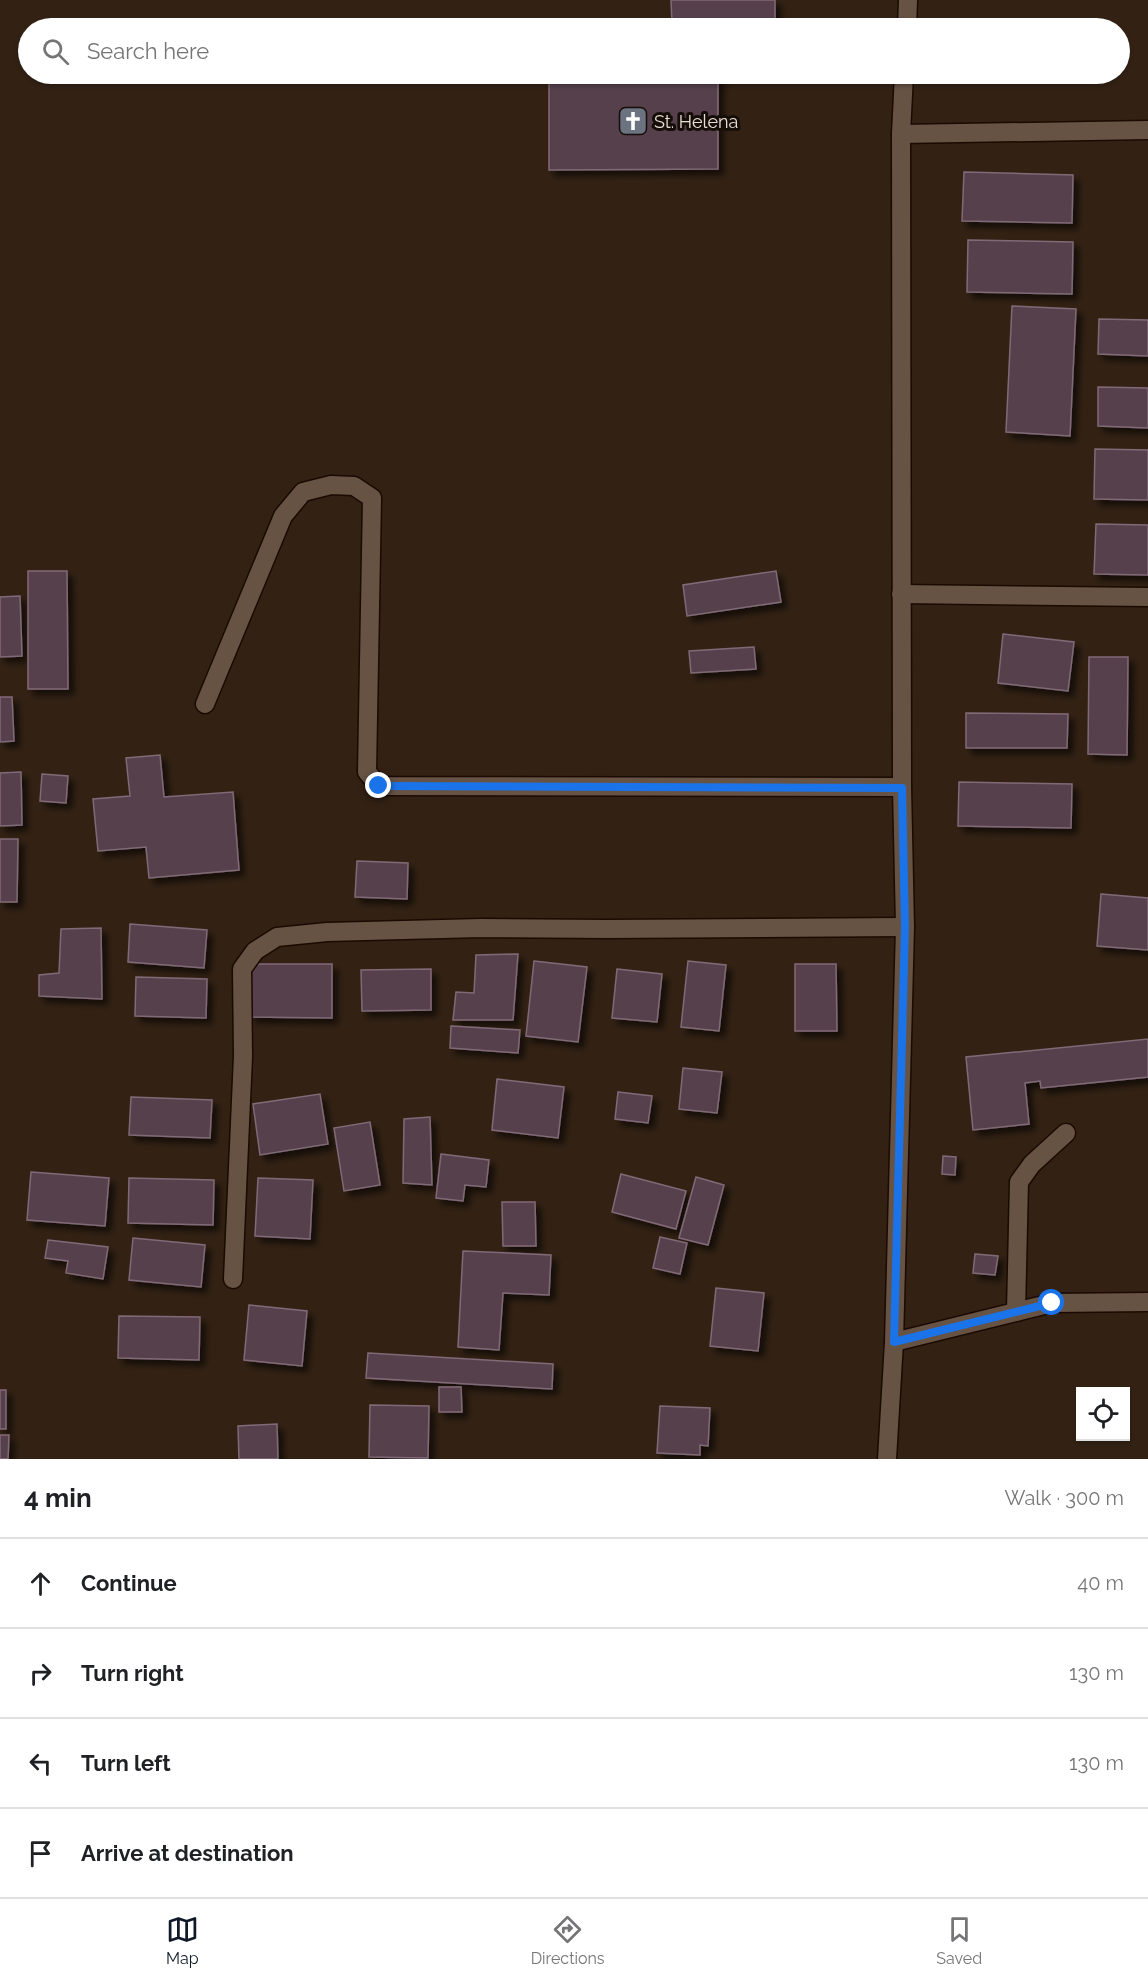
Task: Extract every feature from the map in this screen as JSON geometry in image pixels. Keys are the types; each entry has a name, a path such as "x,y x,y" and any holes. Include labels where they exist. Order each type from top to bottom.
{"street":[{"path":"907,18 908,0"},
{"path":"887,1459 894,1342 905,927 901,594 901,134 904,84"},
{"path":"901,134 1148,130"},
{"path":"205,704 283,516 303,492 331,485 354,486 372,498 367,772 379,786 902,788"},
{"path":"901,594 1148,597"},
{"path":"233,1280 243,1056 242,969 255,951 277,937 327,932 482,928 905,927"},
{"path":"1016,1312 1019,1182 1032,1164 1066,1133"},
{"path":"894,1342 1052,1303 1148,1302"}],"building":[{"path":"671,0 775,0 775,18 672,18"},
{"name":"St. Helena","path":"549,84 718,84 718,169 549,170"},
{"path":"964,172 1073,175 1072,223 962,221"},
{"path":"968,240 1073,242 1072,294 967,292"},
{"path":"1012,306 1076,309 1070,436 1006,432"},
{"path":"1099,319 1148,320 1148,356 1098,354"},
{"path":"1098,387 1148,388 1148,428 1098,426"},
{"path":"1095,449 1148,450 1148,500 1094,499"},
{"path":"1096,524 1148,525 1148,575 1094,574"},
{"path":"28,571 67,571 68,689 28,689"},
{"path":"776,571 781,602 687,616 683,585"},
{"path":"20,596 22,656 0,657 0,597"},
{"path":"1003,634 1074,642 1068,691 998,683"},
{"path":"754,647 756,669 691,673 689,651"},
{"path":"1089,657 1128,657 1127,755 1088,754"},
{"path":"0,697 12,697 14,741 0,742"},
{"path":"966,713 1068,714 1067,748 966,748"},
{"path":"160,755 164,797 233,792 239,870 149,878 146,847 98,851 93,799 130,796 126,758"},
{"path":"21,772 22,825 0,826 0,773"},
{"path":"42,774 68,776 66,803 40,801"},
{"path":"959,782 1072,784 1071,828 958,826"},
{"path":"0,839 18,839 17,902 0,902"},
{"path":"357,861 408,863 407,899 355,897"},
{"path":"1101,894 1148,898 1148,950 1097,946"},
{"path":"130,924 207,930 204,968 128,962"},
{"path":"101,928 102,999 39,996 39,975 59,973 61,929"},
{"path":"518,954 513,1020 453,1020 456,992 474,993 476,955"},
{"path":"534,961 587,967 578,1042 526,1036"},
{"path":"688,961 726,965 719,1031 681,1027"},
{"path":"251,964 332,964 332,1018 250,1017"},
{"path":"795,964 836,964 837,1031 795,1031"},
{"path":"431,969 431,1010 362,1011 361,970"},
{"path":"617,969 662,974 657,1022 612,1018"},
{"path":"136,977 207,979 206,1018 135,1016"},
{"path":"451,1026 520,1030 518,1053 450,1048"},
{"path":"1148,1039 1148,1077 1041,1088 1040,1081 1025,1083 1029,1124 973,1130 966,1057"},
{"path":"683,1068 722,1072 717,1113 679,1109"},
{"path":"497,1079 564,1087 558,1138 492,1130"},
{"path":"618,1092 652,1096 648,1123 615,1119"},
{"path":"320,1094 328,1144 260,1155 253,1104"},
{"path":"131,1097 212,1100 210,1138 129,1135"},
{"path":"430,1117 432,1185 403,1183 404,1119"},
{"path":"370,1122 380,1185 344,1191 334,1128"},
{"path":"441,1154 489,1160 486,1187 465,1185 463,1201 436,1198"},
{"path":"943,1156 956,1157 955,1175 942,1174"},
{"path":"31,1172 109,1178 105,1226 27,1220"},
{"path":"621,1174 686,1191 676,1229 612,1212"},
{"path":"696,1177 724,1185 708,1245 679,1238"},
{"path":"129,1178 214,1180 213,1225 128,1223"},
{"path":"258,1178 313,1180 310,1239 255,1236"},
{"path":"502,1202 535,1202 536,1246 503,1246"},
{"path":"660,1237 687,1243 680,1274 653,1268"},
{"path":"133,1238 205,1245 201,1287 129,1280"},
{"path":"48,1240 108,1247 103,1279 66,1273 68,1261 45,1258"},
{"path":"463,1251 551,1255 549,1295 503,1293 499,1350 458,1347"},
{"path":"975,1254 998,1256 995,1275 973,1273"},
{"path":"716,1288 764,1293 758,1351 710,1346"},
{"path":"249,1305 307,1311 302,1366 244,1360"},
{"path":"119,1316 200,1317 199,1360 118,1358"},
{"path":"368,1353 553,1364 552,1389 366,1378"},
{"path":"439,1387 461,1387 462,1412 439,1412"},
{"path":"0,1390 6,1390 6,1429 0,1429"},
{"path":"370,1405 429,1406 428,1458 369,1457"},
{"path":"660,1406 710,1408 708,1446 700,1445 700,1455 657,1453"},
{"path":"277,1424 278,1459 239,1459 238,1426"},
{"path":"0,1435 9,1435 8,1459 0,1459"}],"place":[{"name":"St. Helena","path":"633,121"}],"route":[{"path":"379,786 902,788 905,927 894,1342 1052,1303"}]}
